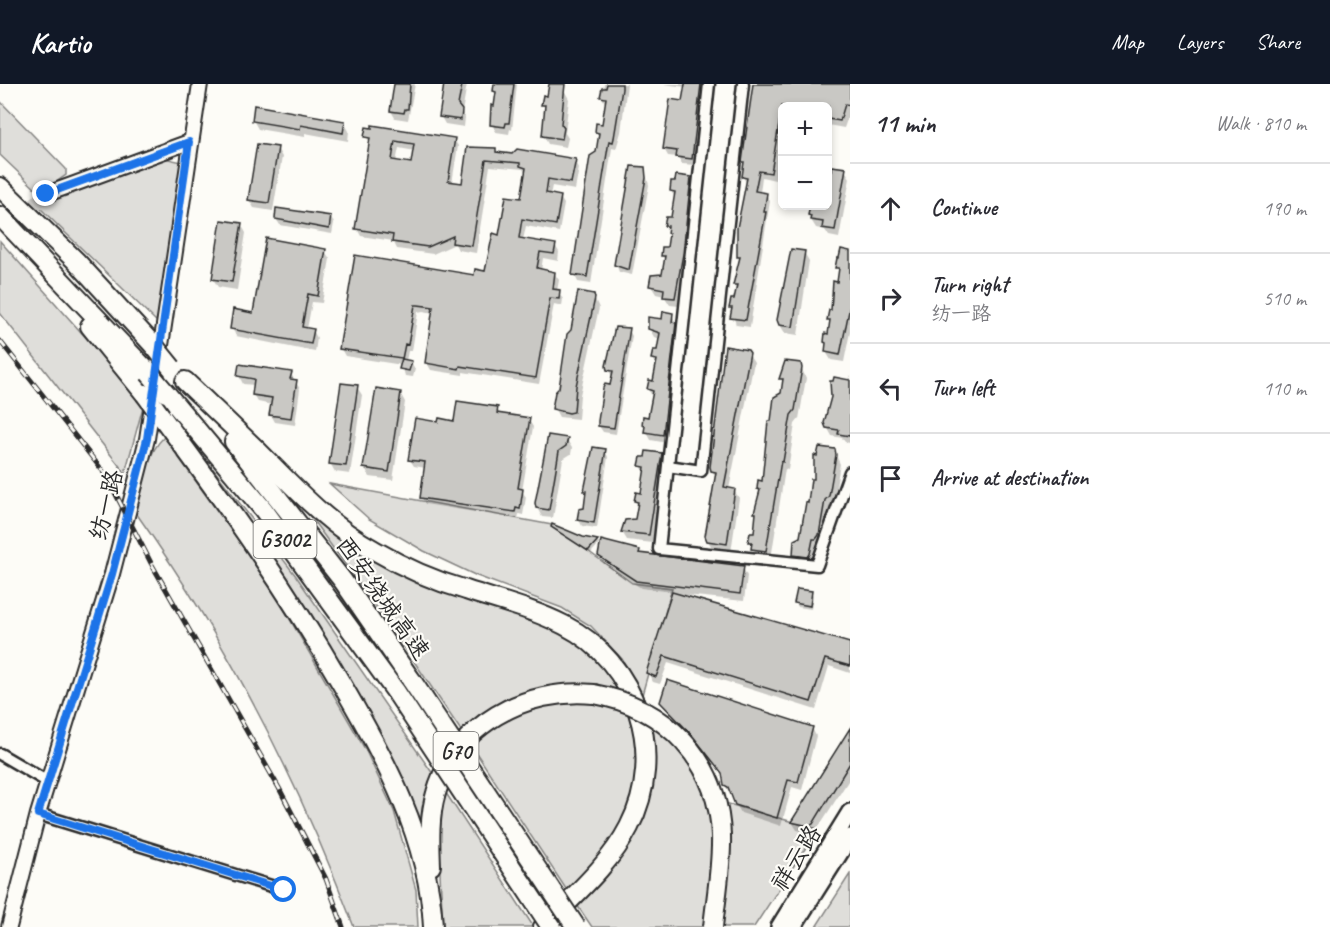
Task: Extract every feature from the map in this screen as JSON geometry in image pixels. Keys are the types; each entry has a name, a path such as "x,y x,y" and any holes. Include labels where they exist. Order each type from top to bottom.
{"highway":[{"name":"西安绕城高速","path":"0,188 76,262 185,381 336,572 412,681 576,927"},
{"name":"西安绕城高速","path":"5,221 149,373 263,509 396,692 551,927"},
{"path":"5,221 145,394 262,555 355,706 403,802 420,853 431,901"},
{"path":"185,381 297,491 349,535 426,576 543,615 571,628 594,644 625,680 639,711 645,744 645,772 639,804 612,853 543,927"},
{"name":"G70","path":"433,927 431,901 433,805 439,783 453,755 479,727 515,705 558,694 594,694 631,704 662,721 691,749 707,775 717,802 721,835 713,927"}],"main road":[{"name":"祥云路","path":"779,927 850,812"},
{"name":"祥云路","path":"793,927 850,837"}],"street":[{"name":"纺一路","path":"9,927 38,814 112,574 147,439 189,142 200,84"},
{"path":"709,84 659,549 817,565 850,472"},
{"path":"668,466 701,471 743,84"},
{"path":"46,194 189,142"},
{"path":"0,754 48,782"},
{"path":"38,814 284,890"}],"shaded area":[{"path":"0,101 66,169 66,175 40,193 0,155"},
{"path":"164,158 182,162 158,323 38,206 45,199"},
{"path":"0,241 144,403 125,473 0,313"},
{"path":"164,437 269,583 365,749 394,811 416,890 418,927 354,927 309,818 258,713 201,611 136,513 148,463 152,453"},
{"path":"204,457 296,576 433,774 425,803 423,830 200,459"},
{"path":"330,484 552,525 632,583 672,588 642,695 622,659 591,626 562,608 477,576 424,551 369,519"},
{"path":"314,513 340,534 542,621 594,654 624,694 591,687 464,735 388,623 309,515"},
{"path":"572,697 630,709 639,759 632,798 616,832 568,892 471,745 503,715"},
{"path":"651,719 699,769 715,826 708,927 592,927 577,905 615,863 629,843 641,822 649,801 654,750"},
{"path":"444,790 532,927 443,927 439,841"},
{"path":"725,803 818,829 754,927 720,927"},
{"path":"850,874 850,927 816,927"}],"building":[{"path":"394,84 410,84 408,109 405,109 404,113 390,111"},
{"path":"444,84 462,85 458,105 462,110 461,120 439,117"},
{"path":"494,84 514,84 509,123 506,123 505,127 490,125 491,105 494,106 496,92 493,91"},
{"path":"549,84 565,84 561,124 564,128 562,139 542,136 545,105 541,105 543,95 547,96"},
{"path":"607,84 622,84 614,138 613,142 609,141 587,277 572,275 590,156 596,152 599,133 595,132 596,123 602,124 606,98 600,97 602,88 606,88"},
{"path":"685,84 701,84 692,159 676,157 677,151 663,149 670,99 682,101"},
{"path":"753,84 850,84 850,105 845,104 840,121 832,120 832,102 778,102 778,130 771,173 759,171 755,191 767,193 764,212 766,212 746,320 730,318 732,308 729,308 731,299 734,299 737,285 733,285 740,257 737,257 737,228 747,178 742,177 744,162 742,162"},
{"path":"254,105 345,121 343,133 301,125 300,129 252,121"},
{"path":"372,125 455,138 448,181 462,183 467,147 496,148 496,152 512,154 517,149 576,159 571,183 548,179 546,193 561,196 556,225 522,219 519,238 556,244 554,254 540,252 537,268 555,272 553,289 560,290 559,299 550,298 536,378 425,363 433,307 415,305 408,345 405,344 402,359 412,361 409,371 399,369 402,358 339,349 355,255 474,275 475,269 485,271 493,233 499,235 506,196 521,198 526,168 520,166 520,163 486,160 472,246 452,243 453,236 428,247 392,242 393,235 355,229 370,138 364,137 366,127 372,128","holes":["395,141 414,144 411,163 392,160"]},
{"path":"257,144 278,147 269,203 248,200"},
{"path":"631,166 645,167 646,178 629,270 614,265"},
{"path":"832,166 846,168 835,230 822,228 823,222 810,220 811,216 808,215 809,210 832,210"},
{"path":"676,175 691,177 683,254 675,298 663,297 664,289 649,286 651,275 662,274 665,256 661,256 662,247 667,247 669,234 667,233 668,226 664,226 666,217 671,217 675,192 670,191 671,181 675,181"},
{"path":"276,208 331,216 329,229 275,219"},
{"path":"221,220 242,223 232,282 212,279"},
{"path":"266,238 326,249 318,296 308,294 302,327 314,329 311,344 230,329 233,309 253,313"},
{"path":"791,249 805,251 793,327 779,325 777,320"},
{"path":"841,249 850,251 850,306 840,355 825,352 826,343 824,342 825,333 828,334 830,320 827,320 829,310 831,310 833,281 837,282 839,268 835,268"},
{"path":"578,291 594,294 595,298 576,386 574,412 569,413 552,409 555,392 559,388 567,334 571,330"},
{"path":"663,311 673,313 672,322 676,323 663,435 644,432 645,426 642,425 643,416 648,417 653,391 647,389 649,380 653,381 657,360 651,359 653,350 657,350 660,333 648,329 648,317 662,319"},
{"path":"615,327 630,328 614,428 598,426 598,421 603,388 605,384 610,385 613,371 607,370 606,366"},
{"path":"725,346 748,350 750,353 724,487 735,489 727,544 707,541 705,536 716,472 711,471 710,467"},
{"path":"785,361 801,363 795,410 791,415 783,462 781,461 766,551 751,549 752,542 748,542 750,533 754,533 756,513 754,513 760,490 757,489 758,480 762,481 768,421 771,421 774,397 781,393 783,379 779,379"},
{"path":"239,364 292,372 290,379 297,380 291,418 269,415 272,398 252,395 254,379 237,376"},
{"path":"834,377 850,380 850,436 838,434 839,430 826,428 824,423 831,397 830,381 833,381"},
{"path":"341,383 358,385 346,466 329,464"},
{"path":"376,388 401,392 389,472 363,468"},
{"path":"457,401 498,407 497,413 530,418 518,488 523,489 520,509 516,508 515,512 420,498 425,462 408,460 415,418 438,422 439,418 454,421"},
{"path":"548,435 568,438 566,446 559,451 549,510 536,508 535,503"},
{"path":"593,447 606,449 594,523 577,520 579,509 584,508 586,491 584,491"},
{"path":"819,447 835,449 829,496 825,500 819,535 813,539 810,554 808,557 793,555 794,540 800,537 811,479 814,479 814,455 817,456"},
{"path":"646,451 662,453 649,535 621,532 625,520 635,519 638,502 634,501 636,492 641,493 645,467 639,466 641,457 645,457"},
{"path":"552,524 583,537 598,540 588,551 551,527"},
{"path":"601,540 640,550 639,553 744,566 740,594 636,581 598,556"},
{"path":"797,589 812,591 810,606 794,603"},
{"path":"672,592 850,643 850,666 825,659 811,702 664,656 656,677 646,673"},
{"path":"667,680 813,727 798,782 788,780 777,818 735,805 728,787 724,785 722,773 692,735 660,702"},
{"path":"850,728 850,763 813,824 809,826 791,822"}],"tunnel":[{"path":"0,232 47,194"}],"railway":[{"path":"0,341 106,475 151,563 279,788 326,879 343,927"}],"route":[{"path":"46,194 189,142 147,439 112,574 38,814 284,890"}]}
